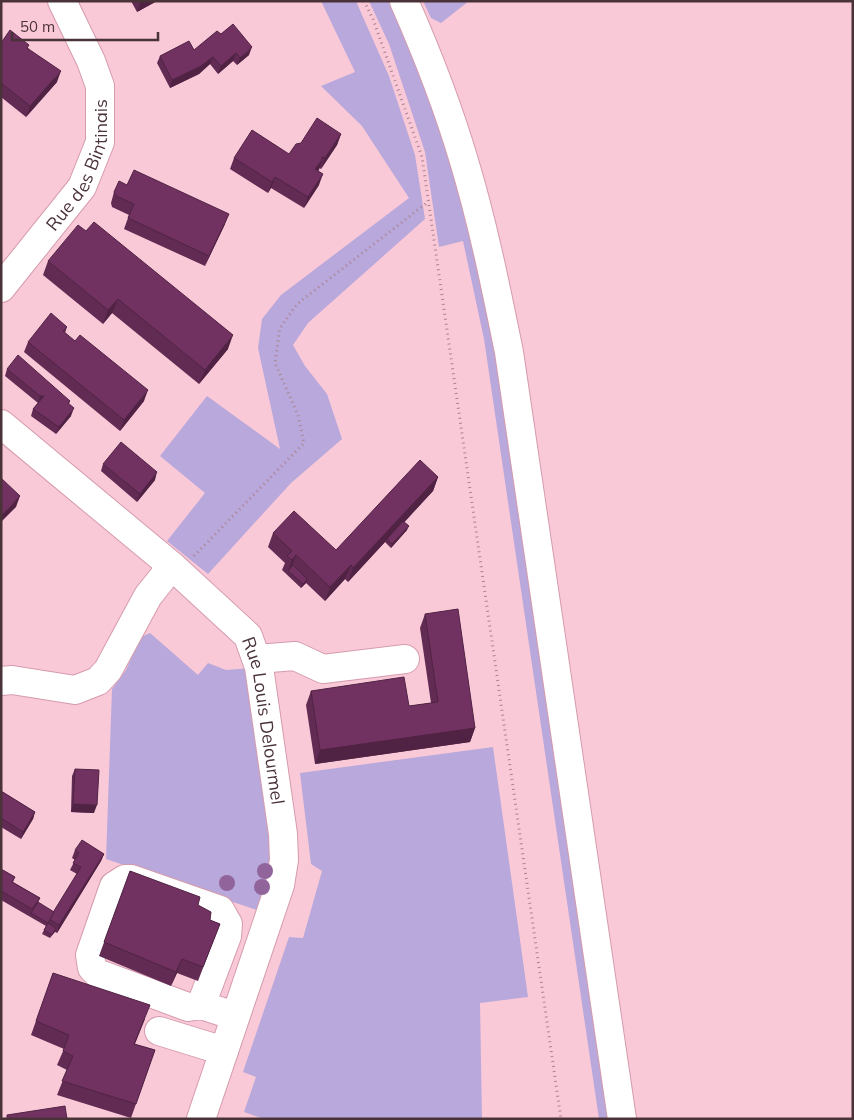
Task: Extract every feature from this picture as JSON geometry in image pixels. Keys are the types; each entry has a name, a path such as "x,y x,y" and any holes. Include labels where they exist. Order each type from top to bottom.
{"street":[{"name":"Rue des Bintinais","path":"1,288 82,187 100,142 100,86 91,61 62,1"},
{"path":"404,1 430,65 464,159 510,352 622,1119"},
{"name":"Rue Louis Delourmel","path":"1,424 176,570 248,636 257,659 283,834 284,860 280,885 202,1119"},
{"path":"1,681 12,680 75,690 98,681 108,670 148,596 176,570"},
{"path":"257,659 295,656 322,669 405,658"},
{"path":"201,1005 227,936 228,924 220,910 131,879 119,882 114,886 90,955 92,968 97,973 188,1008 201,1005 235,1016"},
{"path":"160,1031 224,1050"}],"path":[{"path":"364,1 373,19 422,157 561,1119"},
{"path":"176,570 304,443 298,415 275,363 280,328 297,304 428,201"}],"shaded area":[{"path":"321,1 356,1 389,76 415,155 425,219 308,323 293,345 305,366 327,394 342,439 291,483 208,574 167,541 205,493 160,456 207,396 280,449 258,348 262,319 281,295 409,198 362,126 321,86 355,72"},
{"path":"369,1 392,1 448,151 464,207 496,344 610,1119 599,1119 484,339 463,241 439,247 425,152 389,44"},
{"path":"423,1 469,1 441,23 431,18"},
{"path":"150,633 198,675 208,663 226,670 251,668 277,851 260,911 106,859 112,689 126,670 141,637"},
{"path":"493,747 528,997 480,1003 482,1119 264,1119 244,1112 256,1077 243,1072 289,937 303,938 322,871 311,864 300,773"}],"building":[{"path":"233,24 252,47 240,58 236,53 221,66 213,57 201,66 172,80 160,56 189,41 194,50 217,31 221,34"},
{"path":"10,30 29,45 27,48 61,71 30,106 1,83 1,43"},
{"path":"317,118 341,134 325,158 322,157 322,160 315,169 323,174 308,197 275,177 272,182 234,158 252,130 289,154 296,144 301,143"},
{"path":"134,170 229,214 209,256 128,218 134,204 116,196 114,192 119,181 127,185"},
{"path":"94,222 233,335 205,370 118,299 108,310 48,261 78,225 86,231"},
{"path":"51,313 67,327 63,331 75,341 80,335 148,390 124,420 28,342"},
{"path":"18,355 70,401 68,403 74,408 59,427 33,409 44,396 40,396 7,369"},
{"path":"121,442 157,472 140,494 103,464"},
{"path":"420,460 438,477 353,568 351,565 330,587 296,555 292,560 287,556 292,551 273,533 294,511 336,550"},
{"path":"1,478 20,496 1,516"},
{"path":"403,521 409,526 392,544 387,539"},
{"path":"293,565 307,579 303,584 288,571"},
{"path":"458,609 475,728 320,750 311,691 404,677 409,706 438,702 425,614"},
{"path":"75,769 99,770 97,805 73,804"},
{"path":"1,791 35,812 23,832 1,818"},
{"path":"82,840 104,854 59,925 49,919 81,867 73,863 79,853 75,850"},
{"path":"1,869 15,877 12,882 40,898 32,909 1,891"},
{"path":"130,871 200,897 198,905 211,912 210,920 220,924 203,967 182,959 176,972 104,942"},
{"path":"38,902 54,912 48,923 31,913"},
{"path":"48,923 56,928 52,935 44,930"},
{"path":"53,973 150,1005 134,1044 155,1050 136,1104 62,1081 73,1056 63,1051 69,1035 36,1021"},
{"path":"65,1106 67,1119 7,1119 7,1115"}]}
